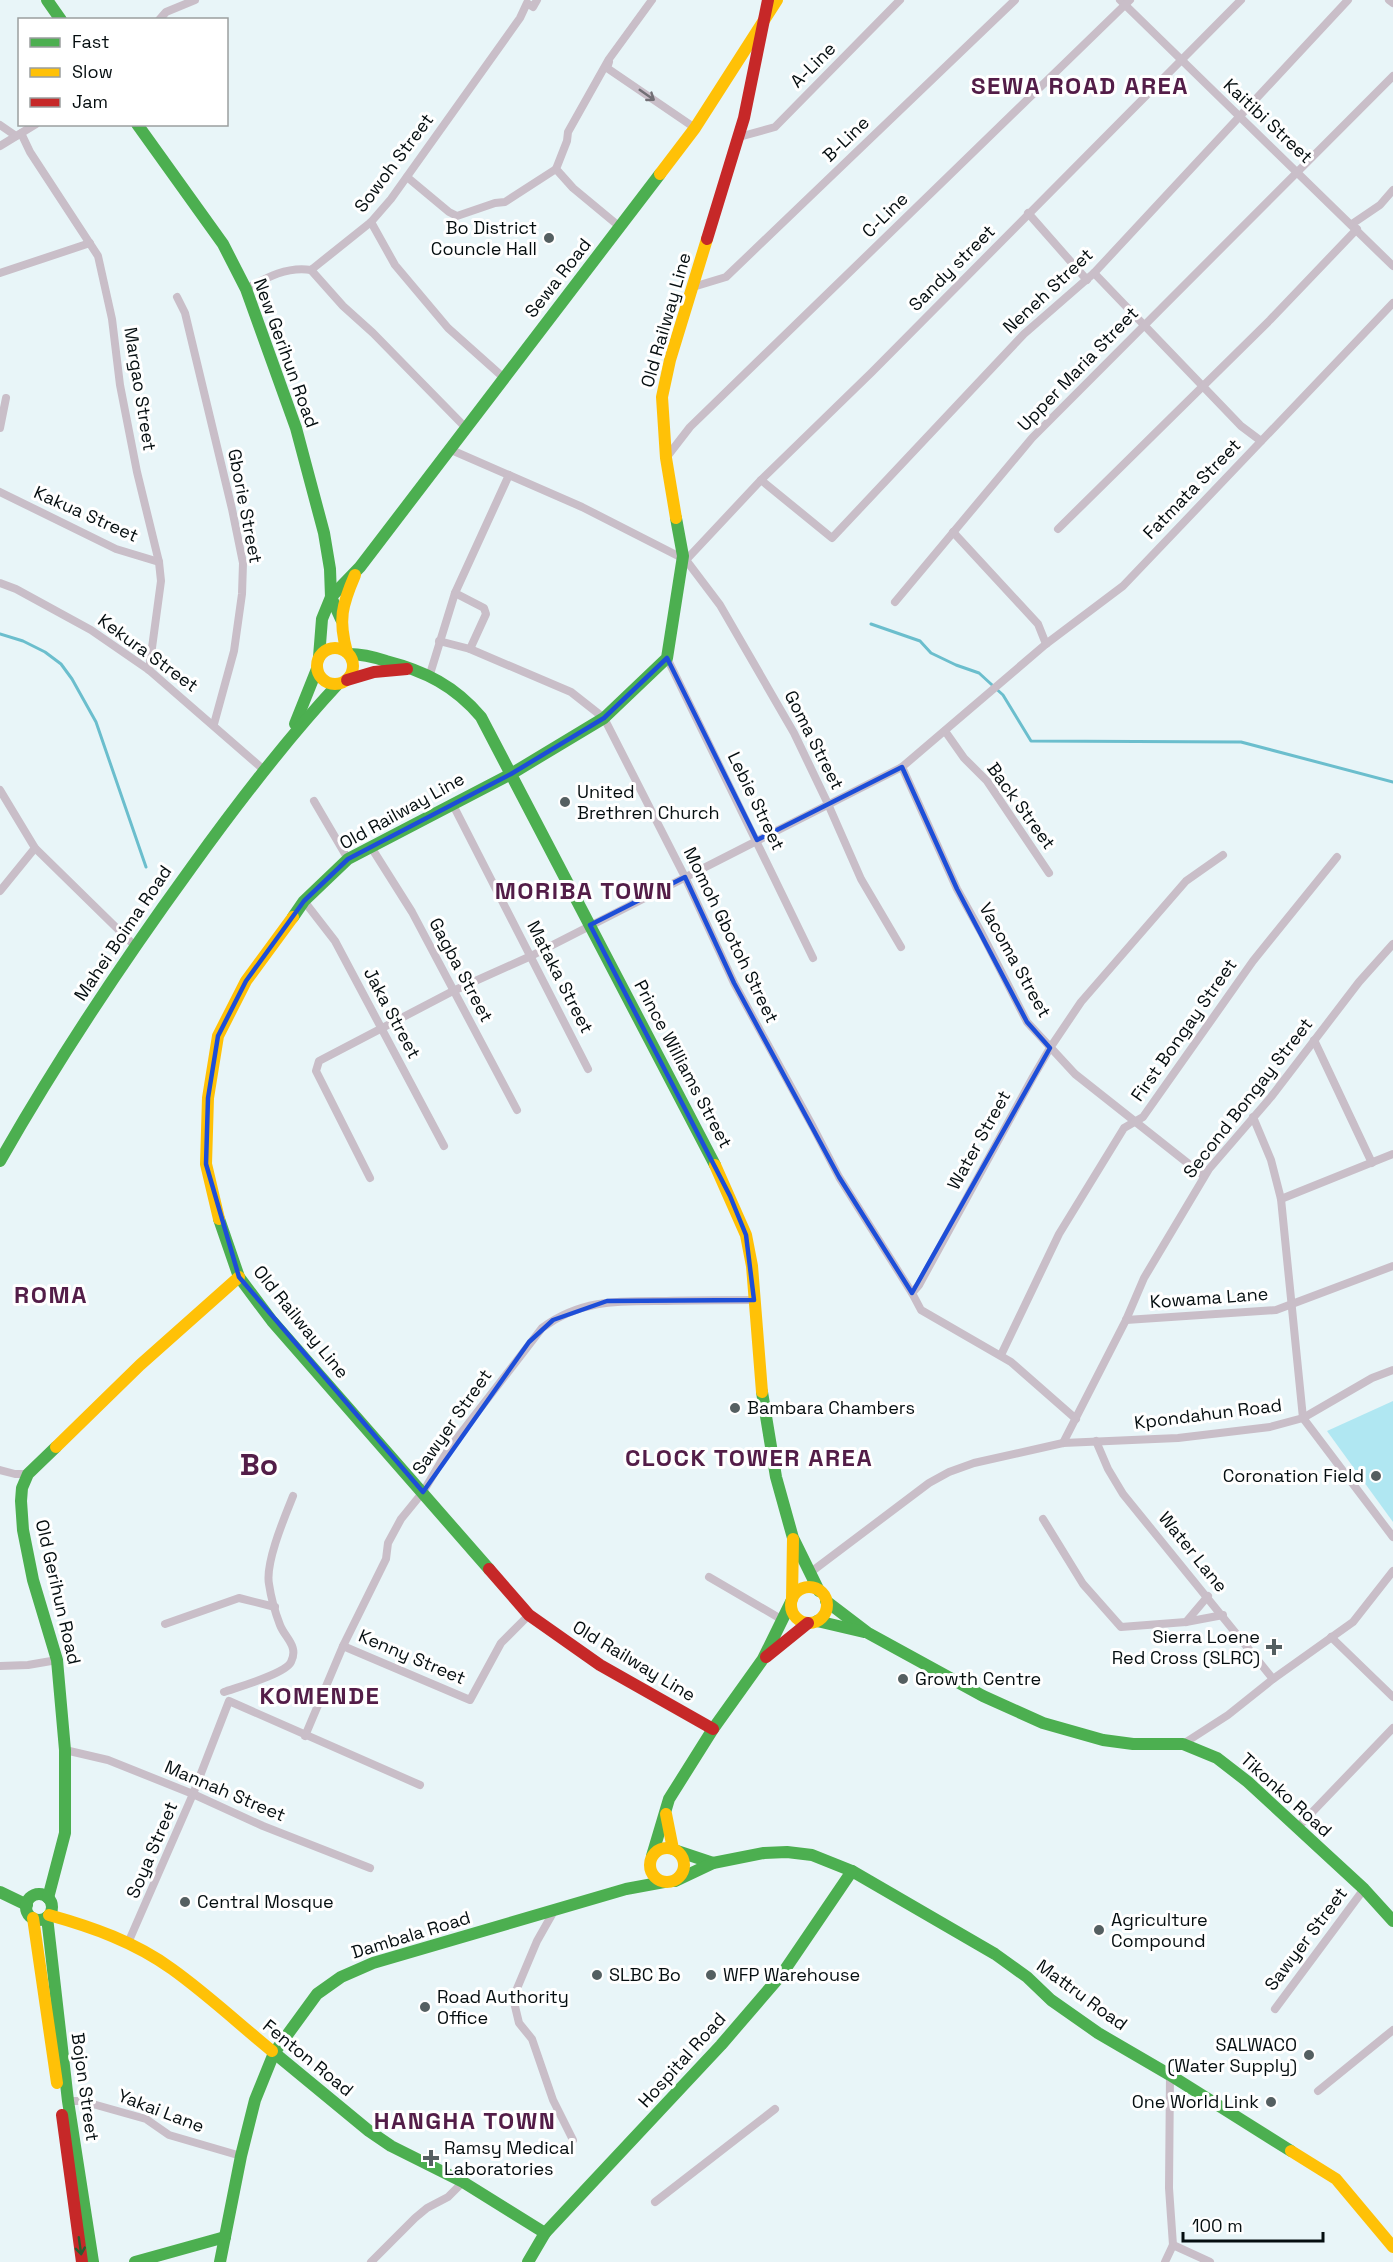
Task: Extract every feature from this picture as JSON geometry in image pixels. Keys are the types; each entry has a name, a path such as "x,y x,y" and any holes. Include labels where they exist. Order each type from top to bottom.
{"street":[{"path":"47,0 60,18"},
{"path":"161,18 166,12 195,0"},
{"name":"Sowoh Street","path":"310,270 371,222 407,177 520,18 527,3 533,7 537,0"},
{"path":"407,177 457,216 495,203 505,202 556,169 568,132 609,59 652,0"},
{"name":"Old Railway Line","path":"713,1729 600,1665 530,1615 272,1322 239,1277 220,1225 206,1164 210,1088 219,1036 246,981 304,901 348,859 511,774 604,718 667,658 684,558 666,458 662,397 670,360 739,137 768,0"},
{"name":"Sewa Road","path":"357,570 695,128 777,0"},
{"name":"A-Line","path":"739,137 775,127 900,0"},
{"name":"B-Line","path":"693,287 726,277 1015,0"},
{"name":"Sandy street","path":"684,558 1241,0"},
{"name":"Neneh Street","path":"761,480 832,538 1024,334 1094,273 1348,0"},
{"name":"Kaitibi Street","path":"1125,2 1180,60 1393,266"},
{"name":"C-Line","path":"666,458 690,427 1125,2"},
{"path":"609,59 607,68 695,128"},
{"name":"Upper Maria Street","path":"895,602 1032,438 1393,76"},
{"path":"0,124 18,135"},
{"path":"0,146 33,126"},
{"name":"New Gerihun Road","path":"138,126 223,244 246,289 296,428 324,533 330,569 331,597 341,619"},
{"name":"Margao Street","path":"18,135 98,256 112,319 120,385 137,472 159,562 161,581 149,670"},
{"path":"556,169 573,188 620,227"},
{"path":"1058,529 1270,320 1354,226 1380,205 1393,190"},
{"path":"1028,213 1087,280"},
{"path":"371,222 395,264 448,328 504,378"},
{"path":"0,273 90,243"},
{"path":"246,289 273,274 302,269 310,270 343,306 373,333 466,428"},
{"path":"1094,273 1242,426 1261,441"},
{"name":"Gborie Street","path":"177,297 184,314 243,563 242,594 234,651 214,724"},
{"name":"Fatmata Street","path":"370,1178 316,1071 319,1061 453,991 531,956 902,767 1001,681 1122,586 1393,303"},
{"path":"0,428 6,398"},
{"path":"449,450 582,507 684,558"},
{"path":"430,674 455,593 509,475"},
{"name":"Kakua Street","path":"0,492 116,549 159,562"},
{"path":"953,532 1038,624 1046,644"},
{"name":"Goma Street","path":"684,558 726,615 794,733 861,879 901,947"},
{"path":"342,682 330,684 323,680 318,663 322,619 331,597 357,570"},
{"path":"291,735 351,675 353,666 341,633 341,619 346,597 357,570"},
{"name":"Kekura Street","path":"0,583 16,589 91,630 149,670 214,724 264,770"},
{"path":"455,593 486,611 470,648"},
{"name":"Momoh Gbotoh Street","path":"439,641 470,648 571,692 604,718 685,877 734,983 839,1178 912,1293"},
{"path":"291,735 318,663 326,650 341,649 348,653"},
{"name":"Prince Williams Street","path":"348,653 430,674 445,682 472,704 511,774 730,1196 746,1235 752,1266 763,1400 776,1477 793,1538"},
{"name":"Lebie Street","path":"667,658 813,958"},
{"name":"Prince Williams Street","path":"342,682 374,672 412,669"},
{"name":"Back Street","path":"945,731 964,758 987,781 1049,873"},
{"name":"Mahei Boima Road","path":"0,1161 5,1143 134,945 291,735"},
{"name":"Vacoma Street","path":"902,767 957,889 1027,1022 1075,1074 1204,1176"},
{"path":"0,790 35,848 134,945"},
{"path":"314,801 348,859"},
{"name":"Mataka Street","path":"453,803 588,1069"},
{"name":"Gagba Street","path":"371,847 412,912 517,1110"},
{"path":"0,891 35,848"},
{"name":"Water Street","path":"912,1293 919,1285 1050,1048 1081,1002 1186,881 1223,855"},
{"name":"First Bongay Street","path":"1000,1355 1059,1234 1124,1128 1143,1117 1253,961 1338,856"},
{"name":"Jaka Street","path":"304,901 335,941 444,1146"},
{"name":"Second Bongay Street","path":"1063,1443 1126,1320 1144,1278 1204,1176 1359,982 1393,944"},
{"path":"1314,1040 1372,1162"},
{"path":"1253,1117 1271,1160 1281,1200 1303,1419 1393,1537"},
{"path":"1281,1200 1393,1154"},
{"name":"Kowama Lane","path":"1126,1320 1276,1310 1393,1266"},
{"path":"0,1470 28,1474 140,1365 239,1277"},
{"path":"912,1293 921,1310 1011,1362 1076,1419"},
{"name":"Sawyer Street","path":"305,1736 343,1646 386,1559 388,1543 401,1519 423,1492 448,1450 542,1328 553,1320 580,1308 607,1301 754,1300"},
{"name":"Kpondahun Road","path":"1063,1443 1178,1438 1270,1426 1303,1419 1372,1378 1393,1370"},
{"path":"1077,1434 1086,1441"},
{"name":"Water Lane","path":"1096,1441 1108,1469 1123,1494 1273,1678"},
{"path":"811,1572 929,1483 949,1472 974,1463 1063,1443"},
{"name":"Old Gerihun Road","path":"28,1474 22,1488 22,1530 33,1580 57,1660 65,1750 64,1833 48,1898"},
{"path":"224,1692 282,1671 290,1664 293,1654 292,1643 280,1627 268,1581 276,1540 293,1496"},
{"path":"1043,1519 1083,1584 1121,1627 1186,1622 1223,1615"},
{"path":"763,1659 824,1614 823,1596 793,1538"},
{"path":"793,1538 791,1601 795,1616 812,1622 868,1633"},
{"path":"1183,1744 1228,1715 1273,1678 1353,1622 1393,1571"},
{"path":"709,1576 781,1619"},
{"path":"665,1810 675,1850 682,1856 684,1867 683,1872 669,1881 654,1877 651,1861 665,1810 713,1729 763,1659 781,1619 791,1601 802,1588 811,1587 868,1633"},
{"path":"1186,1622 1208,1596"},
{"path":"165,1624 239,1598 275,1607"},
{"name":"Kenny Street","path":"343,1646 470,1700 501,1643 530,1615"},
{"name":"Tikonko Road","path":"868,1633 983,1696 1043,1723 1103,1740 1133,1744 1183,1744 1216,1758 1248,1782 1364,1889 1393,1921"},
{"path":"1331,1637 1393,1696"},
{"path":"0,1666 28,1665 57,1660"},
{"name":"Soya Street","path":"128,1943 194,1794 228,1701 305,1736"},
{"path":"1297,1828 1393,1728"},
{"path":"305,1736 420,1785"},
{"name":"Mannah Street","path":"65,1750 108,1760 194,1794 263,1826 370,1868"},
{"path":"651,1861 662,1849 675,1850 713,1863"},
{"name":"Mattru Road","path":"669,1881 713,1863 764,1853 801,1852 852,1871 995,1954 1027,1977 1051,2000 1098,2033 1170,2075 1336,2179 1393,2247"},
{"name":"Dambala Road","path":"626,1889 651,1861"},
{"name":"Hospital Road","path":"528,2262 545,2233 697,2072 782,1974 852,1871"},
{"name":"Dambala Road","path":"220,2262 241,2156 255,2100 274,2054 317,1994 341,1977 374,1963 626,1889 669,1881"},
{"name":"Sawyer Street","path":"1275,2009 1364,1889"},
{"path":"0,1892 27,1905"},
{"path":"35,1895 48,1898 52,1907 48,1916 41,1920 33,1918 28,1913 27,1905 35,1895"},
{"path":"554,1911 537,1941 513,1998 519,2023 532,2039 553,2100 573,2140"},
{"name":"Fenton Road","path":"48,1916 82,1924 128,1943 171,1968 274,2054 391,2146 463,2182 545,2233"},
{"name":"Bojon Street","path":"48,1916 68,2101 93,2262"},
{"name":"Bojon Street","path":"33,1918 82,2262"},
{"path":"1318,2091 1393,2031"},
{"path":"1165,2262 1173,2245 1169,2188 1170,2075"},
{"name":"Yakai Lane","path":"68,2101 82,2101 146,2119 169,2135 241,2156"},
{"path":"655,2202 775,2109"},
{"path":"371,2262 415,2218 448,2197 463,2182"},
{"path":"135,2262 225,2237"},
{"path":"1173,2245 1210,2262"}],"highlighted area":[{"path":"667,658 757,840 902,767 957,889 1027,1022 1050,1048 912,1293 839,1177 734,983 685,877 590,925 730,1196 746,1235 754,1300 607,1301 553,1320 529,1342 423,1492 239,1277 206,1164 208,1098 218,1036 246,981 304,901 348,859 511,774 604,718"}],"shaded area":[{"name":"Coronation Field","path":"1393,1401 1393,1522 1327,1431"}],"waterway":[{"path":"871,624 920,641 931,653 979,673 1003,695 1031,741 1241,742 1393,782"},
{"path":"0,634 23,641 45,652 61,664 72,679 96,722 146,867"}],"traffic: fast":[{"path":"47,0 60,18"},
{"path":"138,126 223,244 246,289 296,428 324,533 330,569 331,597 341,619"},
{"path":"319,657 322,619 331,597 360,567 660,174"},
{"path":"293,917 304,901 348,859 511,774 604,718 667,658 683,556 676,518"},
{"path":"349,654 377,658 426,675 450,688 481,717 715,1165"},
{"path":"295,724 317,669"},
{"path":"0,1161 68,1049 165,904 262,774 338,684"},
{"path":"219,1219 239,1277 272,1321 489,1569"},
{"path":"762,1392 776,1477 793,1538 819,1591"},
{"path":"48,1898 65,1833 65,1750 57,1660 33,1580 23,1530 21,1501 22,1488 28,1474 56,1447"},
{"path":"826,1601 868,1633 983,1696 1043,1723 1103,1740 1133,1744 1183,1744 1217,1758 1248,1782 1364,1889 1393,1921"},
{"path":"652,1856 669,1799 713,1729 763,1659 791,1602"},
{"path":"817,1621 864,1632"},
{"path":"677,1851 713,1863"},
{"path":"675,1881 713,1863 764,1853 787,1852 812,1855 852,1871 995,1954 1027,1977 1051,2000 1098,2033 1291,2151"},
{"path":"528,2262 545,2233 721,2045 782,1974 852,1871"},
{"path":"220,2262 241,2156 255,2100 274,2053 317,1994 341,1977 373,1963 626,1889 664,1882"},
{"path":"0,1892 27,1905"},
{"path":"39,1894 48,1898 52,1907 48,1916 39,1920 30,1916 26,1907 30,1898 39,1894"},
{"path":"47,1917 68,2101 93,2262"},
{"path":"272,2051 369,2131 391,2146 463,2182 545,2233"},
{"path":"135,2262 225,2237"}],"traffic: slow":[{"path":"660,174 695,128 777,0"},
{"path":"676,518 666,458 662,397 670,360 707,239"},
{"path":"347,652 342,621 347,595 355,575"},
{"path":"335,648 348,653 353,666 348,679 335,684 322,679 317,666 322,653 335,648"},
{"path":"219,1219 206,1164 208,1098 218,1036 246,981 293,917"},
{"path":"715,1165 746,1235 752,1266 762,1392"},
{"path":"56,1447 140,1365 239,1277"},
{"path":"792,1599 793,1539"},
{"path":"809,1587 822,1592 827,1605 822,1618 809,1623 796,1618 791,1605 796,1592 809,1587"},
{"path":"666,1814 673,1849"},
{"path":"667,1848 679,1853 684,1865 679,1877 667,1882 655,1877 650,1865 655,1853 667,1848"},
{"path":"49,1915 113,1936 158,1959 272,2051"},
{"path":"33,1918 57,2083"},
{"path":"1291,2151 1336,2179 1393,2247"}],"traffic: jam":[{"path":"707,239 744,118 768,0"},
{"path":"347,680 374,672 407,669"},
{"path":"489,1569 529,1615 600,1665 713,1729"},
{"path":"766,1657 808,1623"},
{"path":"62,2115 82,2262"}],"place":[{"name":"Bo District Councle Hall","path":"549,238"},
{"name":"United Brethren Church","path":"565,802"},
{"name":"Bambara Chambers","path":"735,1408"},
{"name":"Coronation Field","path":"1376,1476"},
{"name":"Sierra Loene Red Cross (SLRC)","path":"1274,1647"},
{"name":"Growth Centre","path":"903,1679"},
{"name":"Central Mosque","path":"185,1902"},
{"name":"Agriculture Compound","path":"1099,1930"},
{"name":"SLBC Bo","path":"597,1975"},
{"name":"WFP Warehouse","path":"711,1975"},
{"name":"Road Authority Office","path":"425,2007"},
{"name":"SALWACO (Water Supply)","path":"1309,2055"},
{"name":"One World Link","path":"1271,2102"},
{"name":"Ramsy Medical Laboratories","path":"431,2158"}],"district":[{"name":"SEWA ROAD AREA","path":"1080,86"},
{"name":"MORIBA TOWN","path":"584,891"},
{"name":"ROMA","path":"51,1295"},
{"name":"CLOCK TOWER AREA","path":"749,1458"},
{"name":"Bo","path":"259,1465"},
{"name":"KOMENDE","path":"320,1696"},
{"name":"HANGHA TOWN","path":"465,2121"}]}
